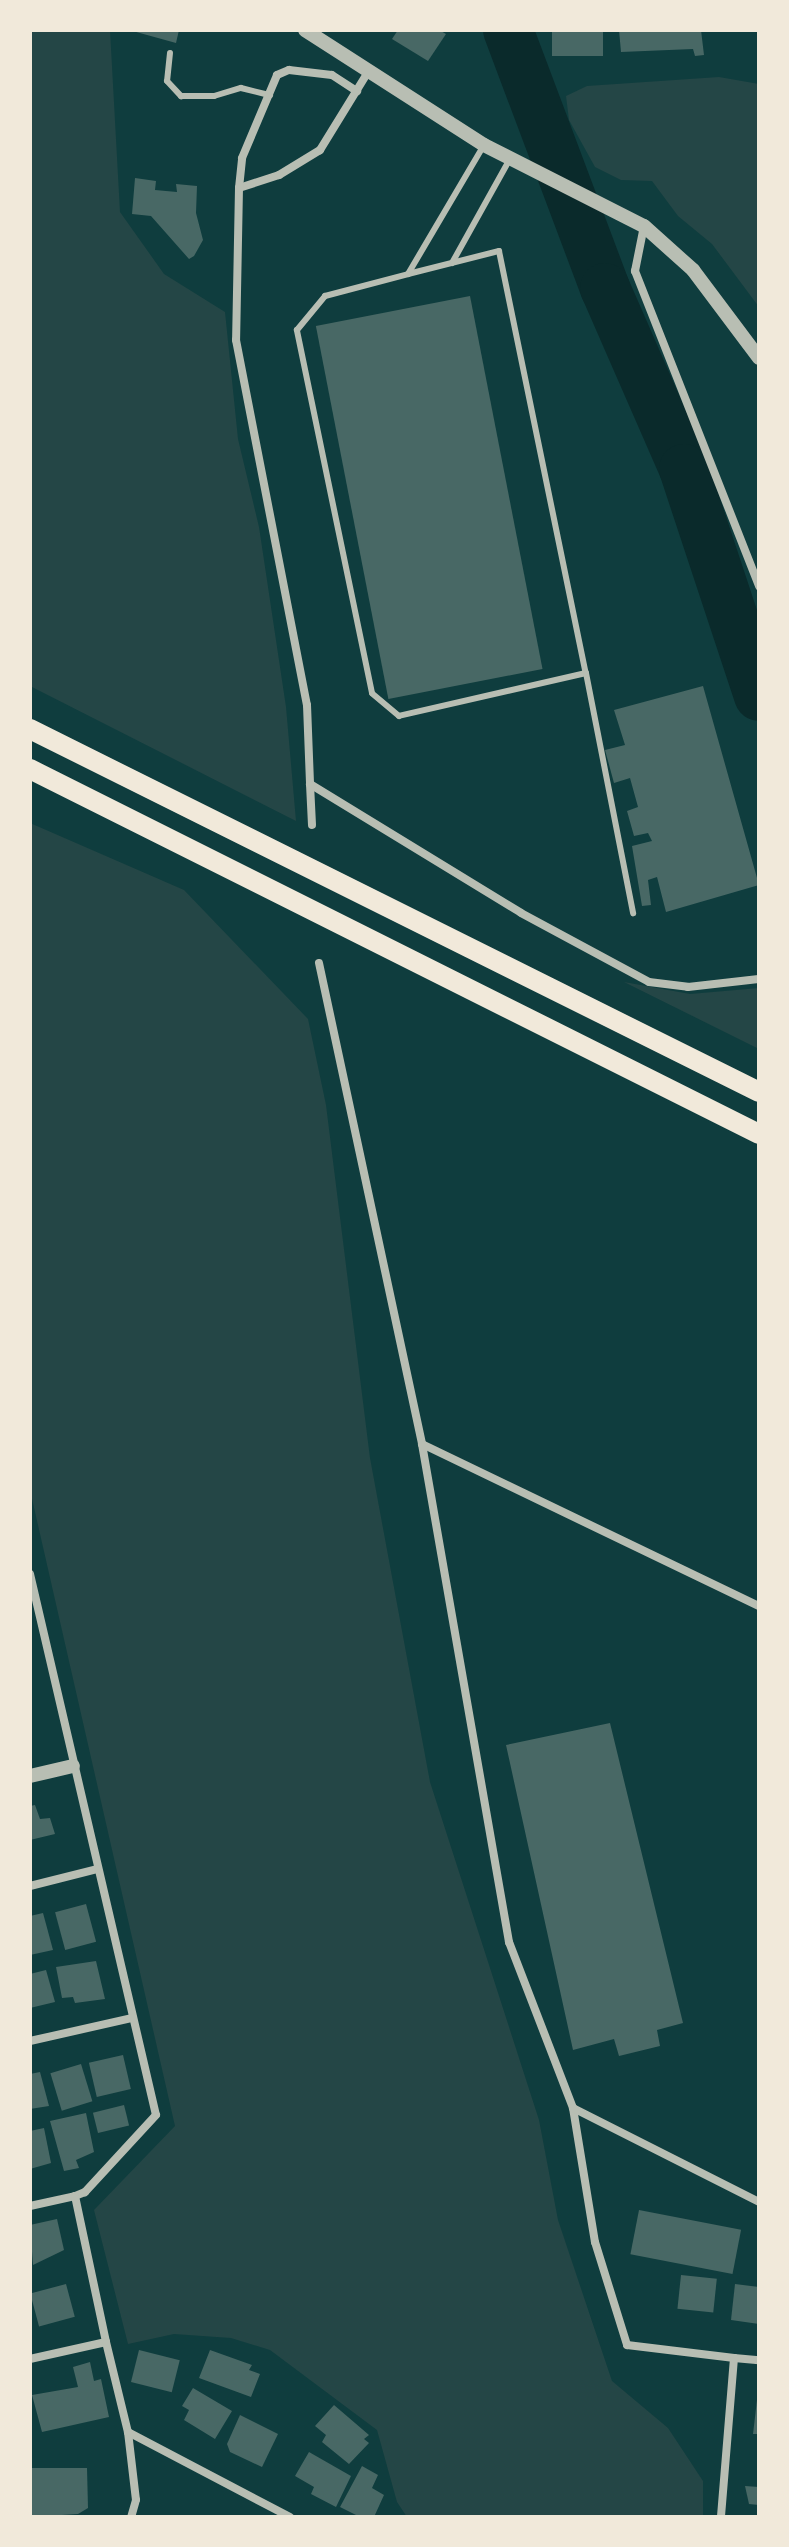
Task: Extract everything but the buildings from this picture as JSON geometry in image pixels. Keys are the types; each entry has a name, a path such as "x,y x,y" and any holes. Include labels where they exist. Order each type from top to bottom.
{"main road":[{"path":"30,729 759,1092"},
{"path":"30,769 759,1134"}],"street":[{"path":"305,30 484,145 644,226 693,270 759,358"},
{"path":"312,825 307,705 236,340 239,188 242,158 277,75 289,70 332,75 357,91"},
{"path":"239,188 279,175 320,150 368,72"},
{"path":"644,226 635,271 759,586"},
{"path":"310,784 521,913 649,982 688,987 759,979"},
{"path":"319,963 422,1444 509,1942 573,2108 595,2242 627,2345 759,2360"},
{"path":"422,1444 759,1606"},
{"path":"30,1574 154,2121 85,2192 30,2206"},
{"path":"30,1776 73,1766"},
{"path":"30,1886 97,1869"},
{"path":"30,2041 132,2018"},
{"path":"573,2108 759,2202"},
{"path":"75,2196 128,2432 136,2500 131,2517"},
{"path":"30,2359 106,2342"},
{"path":"721,2517 734,2358"},
{"path":"128,2432 290,2517"}],"lane":[{"path":"170,53 167,81 181,96 214,96 241,88 270,95"},
{"path":"408,274 484,145"},
{"path":"452,263 510,159"},
{"path":"586,673 399,716 372,693 297,330 325,296 499,251 586,673 633,913"}],"shaded area":[{"path":"30,30 110,30 120,212 164,274 225,312 238,439 259,527 286,707 296,821 30,686"},
{"path":"719,77 759,84 759,307 712,244 678,216 652,181 621,180 595,167 569,120 566,96 587,86"},
{"path":"30,823 184,890 308,1019 326,1105 370,1458 430,1782 539,2120 558,2220 612,2381 668,2428 703,2481 703,2517 407,2517 397,2502 377,2430 270,2350 231,2338 174,2334 128,2344 94,2210 175,2126 30,1490"},
{"path":"624,982 690,994 759,988 759,1049"}],"waterway":[{"path":"508,30 605,288 684,469 759,696"}]}
